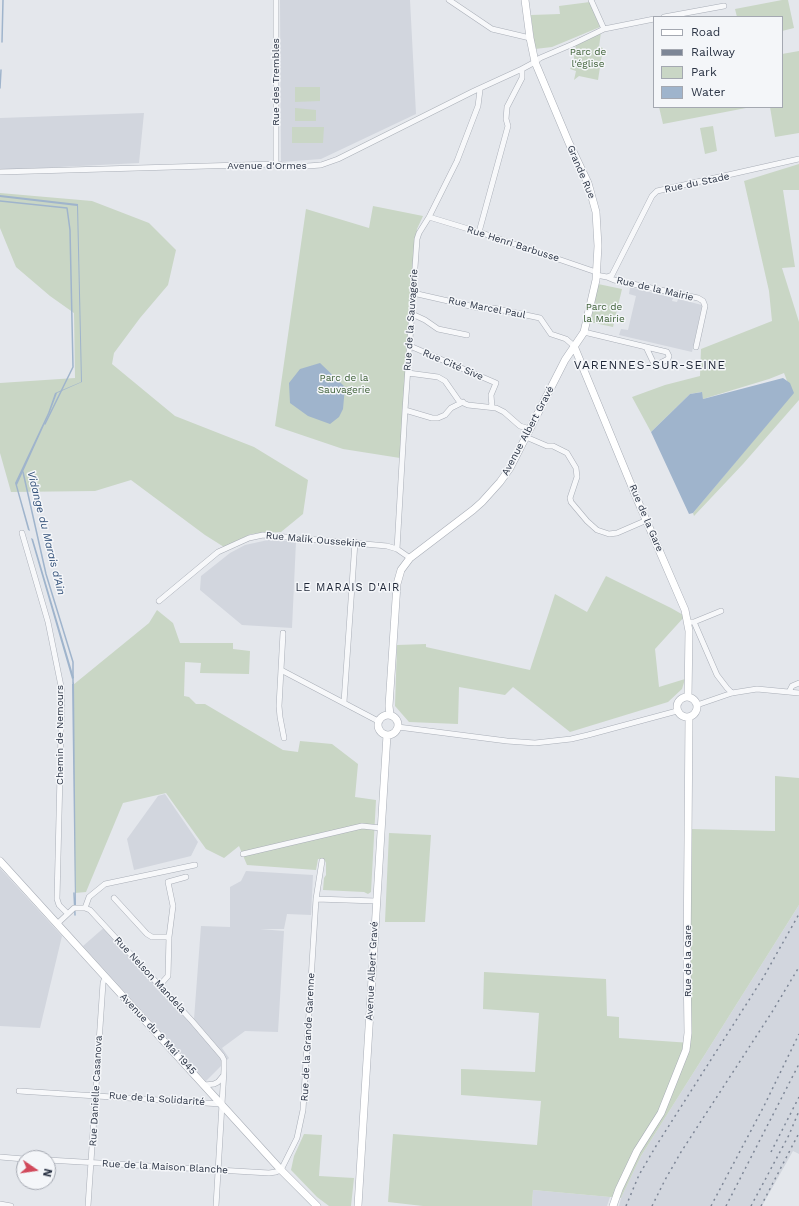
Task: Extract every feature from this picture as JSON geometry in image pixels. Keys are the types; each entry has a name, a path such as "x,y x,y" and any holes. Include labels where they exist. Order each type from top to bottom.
{"main road":[{"name":"Grande Rue","path":"525,0 535,62 569,143 588,183 593,201 597,226 596,273 584,332 574,346"},
{"name":"Avenue Albert Gravé","path":"390,714 389,706 397,584 401,570 410,558 473,510 500,482 512,465 565,360 574,346"},
{"name":"Rue de la Gare","path":"574,346 691,622 689,631 688,697"},
{"path":"684,697 694,699 697,705 694,714 689,717 684,717 677,711 678,703 684,697"},
{"path":"390,714 396,718 398,727 396,732 387,736 379,730 378,721 383,716 390,714"},
{"name":"Rue de la Gare","path":"613,1206 636,1151 661,1113 686,1050 688,1032 687,962 689,717"},
{"name":"Avenue Albert Gravé","path":"358,1206 387,736"},
{"name":"Avenue du 8 Mai 1945","path":"0,861 281,1170 317,1206"}],"street":[{"name":"Rue des Trembles","path":"276,0 276,164"},
{"path":"450,0 492,29 530,38"},
{"path":"591,0 604,29"},
{"path":"669,16 724,6"},
{"name":"Avenue d'Ormes","path":"0,172 276,164 294,168 321,165 480,90 522,69 540,58 574,44 604,29 653,19"},
{"path":"479,232 508,126 506,113 507,107 522,78 522,69"},
{"name":"Rue de la Sauvagerie","path":"397,548 417,239 457,161 478,106 480,90"},
{"name":"Rue du Stade","path":"607,277 612,275 652,196 657,192 799,159"},
{"name":"Rue Henri Barbusse","path":"429,217 479,232 596,273"},
{"path":"596,273 607,277"},
{"name":"Rue de la Mairie","path":"607,277 614,280 698,298 703,301 705,306 696,348"},
{"name":"Rue Marcel Paul","path":"413,293 479,308 493,308 540,318 551,334 566,339 574,346"},
{"path":"412,314 438,328 467,335"},
{"path":"584,332 667,352 669,356 668,359 655,366 646,347"},
{"name":"Rue Cité Sive","path":"410,346 496,383 491,395 492,407"},
{"name":"Rue Cité Sive","path":"408,373 438,377 444,381 459,401 463,402"},
{"path":"405,410 432,418 438,418 445,415 451,408 463,402 468,405 496,408 504,412 520,426 530,429"},
{"path":"526,437 546,446 553,446 567,453 576,468 577,477 570,498 571,502 587,521 597,530 609,534 617,533 647,520"},
{"name":"Chemin de Nemours","path":"22,533 48,622 62,691 57,899 59,905 67,913"},
{"name":"Rue Malik Oussekine","path":"160,601 218,552 249,538 263,535 355,542 397,548"},
{"path":"344,702 355,542"},
{"path":"397,548 410,558"},
{"path":"721,611 691,622 717,675 732,693"},
{"path":"283,633 279,706 284,738"},
{"path":"281,670 378,721"},
{"path":"789,692 792,686 799,683"},
{"path":"697,705 732,693 757,689 799,693"},
{"path":"398,727 506,742 535,743 571,739 677,711"},
{"path":"243,854 362,826 381,828"},
{"name":"Rue de la Grande Garenne","path":"281,1170 297,1138 303,1110 316,899 322,861"},
{"path":"57,924 74,908 85,908 89,897 106,884 195,865"},
{"path":"159,986 168,976 169,937 173,906 168,882 186,877"},
{"path":"114,898 147,934 152,937 169,937"},
{"path":"316,899 376,901"},
{"name":"Rue Nelson Mandela","path":"85,908 90,910 192,1021 224,1060 216,1206"},
{"name":"Rue Danielle Casanova","path":"88,1206 103,983 106,977"},
{"path":"205,1085 218,1082 224,1075"},
{"name":"Rue de la Solidarité","path":"19,1092 222,1104"},
{"path":"0,1158 16,1159"},
{"name":"Rue de la Maison Blanche","path":"56,1161 269,1173 281,1170"},
{"path":"0,1204 11,1206"}],"shaded area":[{"path":"280,0 410,0 416,114 321,159 281,162"},
{"path":"144,113 139,163 0,170 0,118"},
{"path":"630,287 673,298 672,301 677,302 678,299 702,305 692,352 619,335 621,329 628,330 636,296 629,294"},
{"path":"268,540 296,541 292,628 242,625 200,590 201,576 230,553 245,545"},
{"path":"165,794 198,842 191,856 134,870 127,839 158,796"},
{"path":"0,868 62,936 40,1028 0,1026"},
{"path":"246,871 313,875 311,915 287,914 284,929 260,929 284,931 278,1032 245,1031 222,1048 229,1058 206,1081 83,946 107,925 194,1019 201,926 230,927 230,887 241,881"},
{"path":"799,905 799,1154 793,1151 762,1206 619,1206 621,1198 641,1156"},
{"path":"533,1190 610,1197 607,1206 532,1206"}],"green space":[{"path":"788,0 794,28 783,31 783,16 737,16 735,9"},
{"path":"590,2 600,27 552,47 535,49 531,15 560,14 559,6"},
{"name":"Parc de l'église","path":"601,32 599,47 603,48 598,80 579,76 574,80 576,71 570,69 573,64 576,44"},
{"path":"799,51 799,133 775,137 770,108 783,108 783,54"},
{"path":"295,87 320,87 320,101 295,102"},
{"path":"295,108 316,110 316,121 295,121"},
{"path":"659,108 746,108 663,124"},
{"path":"713,126 717,151 705,154 700,128"},
{"path":"292,127 324,127 323,143 292,143"},
{"path":"799,164 799,190 783,190 795,267 782,268 799,322 799,400 743,464 694,516 693,513 792,394 784,373 703,399 701,392 690,394 651,432 632,397 665,385 700,376 701,349 772,321 769,291 744,181"},
{"path":"0,193 92,201 149,223 176,250 168,285 140,318 114,353 112,364 175,416 254,447 308,480 303,514 281,532 251,534 224,547 205,535 131,480 95,491 11,492 0,453 0,383 75,378 74,313 50,296 16,267 0,228"},
{"name":"Parc de la Sauvagerie","path":"373,206 423,216 417,229 400,458 343,449 275,426 306,209 369,228"},
{"name":"Parc de la Mairie","path":"598,284 622,289 613,327 590,322"},
{"path":"606,576 685,616 655,649 659,687 685,679 682,689 668,702 570,732 513,687 505,695 459,687 458,724 409,722 395,706 397,645 426,644 426,647 530,670 555,594 587,612"},
{"path":"157,610 173,623 180,643 233,643 233,649 250,651 249,674 200,673 201,663 185,662 184,696 189,697 196,704 205,704 283,750 298,752 300,741 332,744 358,764 355,797 376,800 371,892 368,894 364,892 323,890 324,878 326,875 326,863 324,859 318,859 316,870 247,865 239,846 224,858 206,849 166,793 123,803 86,892 75,893 73,685 149,623"},
{"path":"775,776 799,778 799,905 641,1156 621,1198 533,1190 532,1206 423,1206 388,1202 393,1134 537,1145 541,1101 461,1095 461,1069 535,1072 539,1013 483,1009 484,972 606,979 607,1016 619,1017 619,1038 691,1043 691,829 775,831"},
{"path":"389,833 431,835 425,922 385,922"},
{"path":"304,1134 322,1135 319,1176 354,1178 351,1206 329,1206 317,1197 291,1170 294,1156"}],"water":[{"path":"0,195 78,204 82,382 57,393 17,485 30,531 28,530 15,483 48,413 55,393 81,382 77,206 0,197"},
{"path":"320,363 345,387 343,409 339,417 330,424 308,416 290,403 289,383 300,369"},
{"path":"783,378 790,383 794,393 693,513 689,514 651,432 690,394 702,392 703,399"},
{"path":"31,538 33,539 74,678 72,679"},
{"path":"74,682 76,905 72,684"}],"waterway":[{"name":"Vidange du Marais d'Ain","path":"2,42 3,0"},
{"name":"Vidange du Marais d'Ain","path":"0,88 1,70"},
{"name":"Vidange du Marais d'Ain","path":"0,201 67,208 70,230 73,367 45,424"},
{"name":"Vidange du Marais d'Ain","path":"23,472 46,574 73,662 73,683"},
{"name":"Vidange du Marais d'Ain","path":"74,893 75,915"}],"railway":[{"path":"626,1206 639,1175 656,1146 763,978 799,914"},
{"path":"652,1206 681,1152 772,1012 799,967"},
{"path":"711,1206 764,1106 799,1034"},
{"path":"726,1206 799,1064"},
{"path":"771,1152 799,1097"},
{"path":"751,1206 789,1135 799,1111"},
{"path":"761,1206 799,1133"}],"district":[{"name":"VARENNES-SUR-SEINE","path":"650,365"},
{"name":"LE MARAIS D'AIR","path":"348,588"}]}
